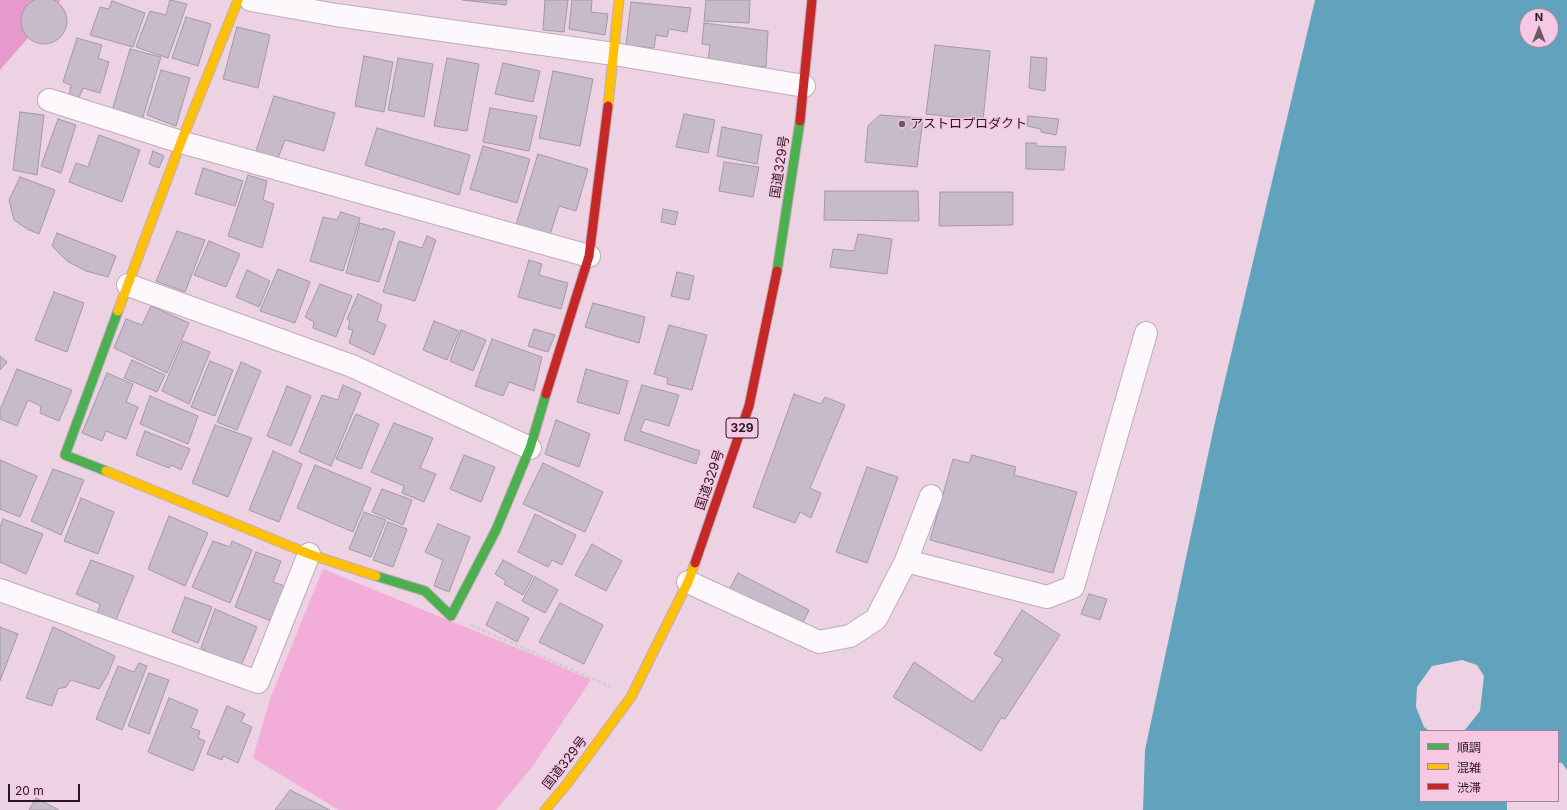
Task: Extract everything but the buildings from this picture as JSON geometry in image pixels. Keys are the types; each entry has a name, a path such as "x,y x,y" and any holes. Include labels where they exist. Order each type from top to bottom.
{"main road":[{"path":"238,0 181,142 65,454 309,554 425,590 451,616 496,530 530,448 589,256 614,54 619,0"},
{"name":"国道329号","path":"544,810 567,784 631,697 688,582 749,406 774,291 804,86 812,0"}],"street":[{"path":"251,0 337,7 804,86"},
{"path":"49,100 181,142 589,256"},
{"path":"128,285 352,366 530,448"},
{"path":"906,561 1048,597 1073,587 1146,333"},
{"path":"688,582 819,642 850,636 876,619 906,561 931,496"},
{"path":"0,590 258,682 309,554"}],"path":[{"path":"451,616 552,659 631,697"}],"shaded area":[{"path":"0,0 61,0 0,70"},
{"path":"323,569 539,657 591,680 532,767 496,810 339,810 253,758 270,699"}],"water":[{"path":"1315,0 1567,0 1567,770 1562,763 1559,763 1559,730 1465,730 1480,711 1484,676 1477,665 1462,660 1432,666 1417,687 1416,707 1424,727 1428,730 1419,730 1419,802 1507,802 1507,810 1143,810 1145,750 1215,422"}],"traffic: fast":[{"path":"777,271 800,121"},
{"path":"106,471 65,455 118,311"},
{"path":"376,576 425,591 451,616 496,530 530,448 546,394"}],"traffic: slow":[{"path":"118,311 181,142 238,0"},
{"path":"608,106 619,0"},
{"path":"106,471 309,554 376,576"},
{"path":"545,810 567,784 631,697 688,582 695,563"}],"traffic: jam":[{"path":"800,121 812,0"},
{"path":"546,394 589,256 608,106"},
{"path":"695,563 749,406 777,271"}],"place":[{"name":"アストロプロダクト","path":"902,124"}]}
